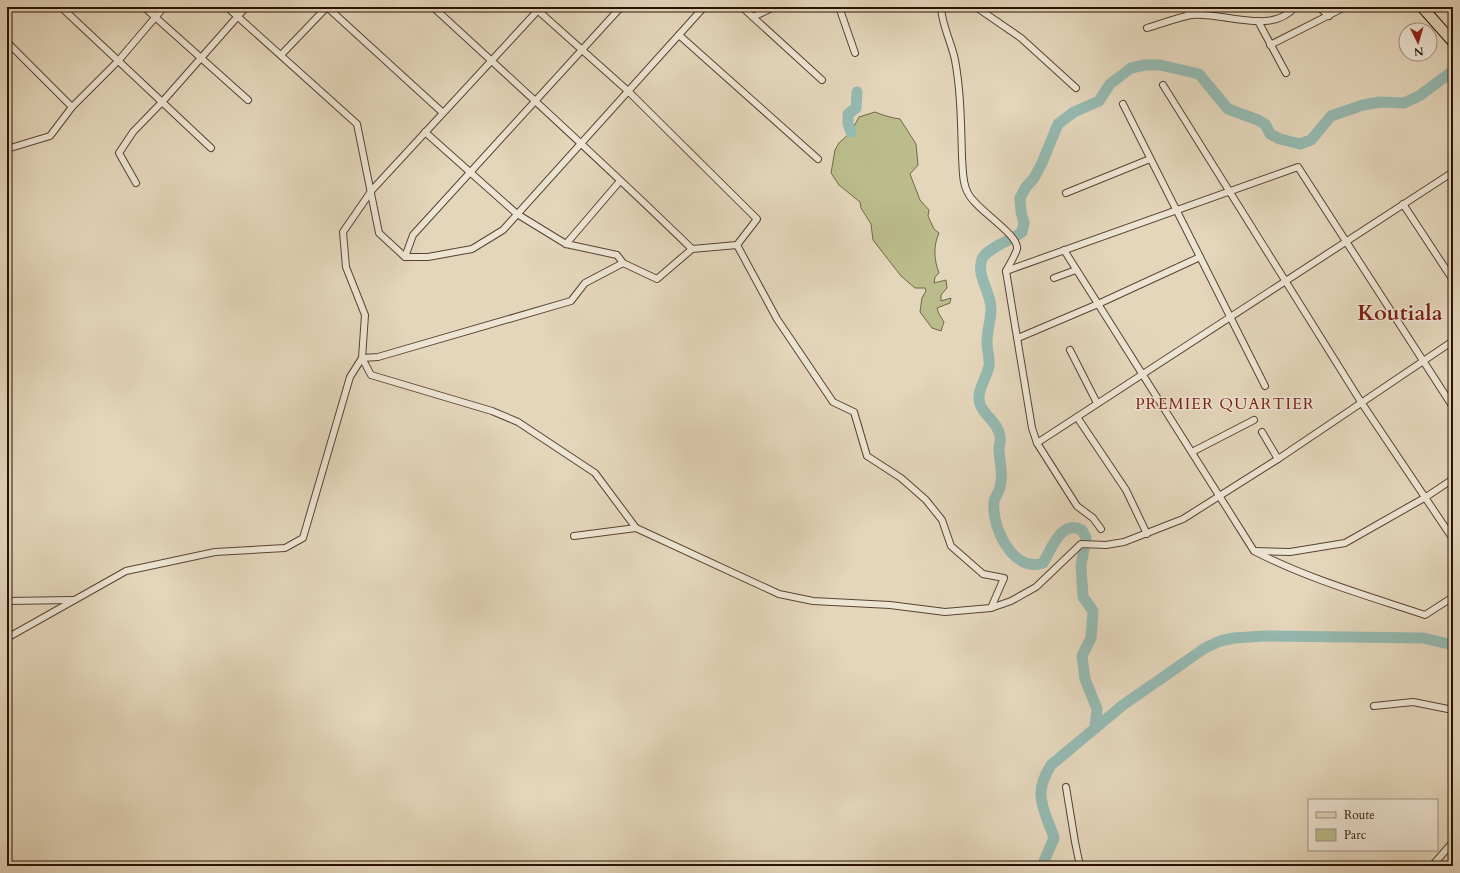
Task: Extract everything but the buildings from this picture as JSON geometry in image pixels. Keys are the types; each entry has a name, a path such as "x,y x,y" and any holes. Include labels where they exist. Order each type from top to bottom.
{"main road":[{"path":"1422,7 1453,42"}],"street":[{"path":"61,7 163,101 211,148"},
{"path":"144,7 248,100"},
{"path":"7,149 50,136 72,107 119,60 164,7"},
{"path":"228,7 358,124 372,190 379,233 406,257 428,257 472,249 503,230 704,7"},
{"path":"136,183 119,153 133,132 163,101 200,57 246,7"},
{"path":"281,55 327,7 442,112"},
{"path":"433,7 692,249"},
{"path":"406,257 413,235 581,49 621,7"},
{"path":"742,7 822,80"},
{"path":"753,17 774,7"},
{"path":"839,7 855,54"},
{"path":"941,7 942,21 955,58 959,89 963,165 967,192 973,202 1012,236 1016,245 1017,250 1006,271 1032,428 1037,443 1077,506 1092,518 1101,529"},
{"path":"976,7 1021,38 1076,88"},
{"path":"1183,7 1192,15"},
{"path":"1146,28 1192,15 1258,22 1271,21 1292,11 1295,7"},
{"path":"1319,7 1329,16"},
{"path":"1270,45 1345,7"},
{"path":"7,638 126,571 215,552 285,548 303,538 350,377 362,358 365,315 346,268 343,232 372,190 442,112 492,61 538,8 628,91 757,219 737,246 692,249 657,279 624,263 617,255 566,244 517,214 425,132"},
{"path":"1258,22 1286,73"},
{"path":"679,35 818,160"},
{"path":"7,42 72,107"},
{"path":"1163,85 1361,402 1453,539"},
{"path":"1123,104 1265,386"},
{"path":"1066,193 1150,159"},
{"path":"1006,271 1298,166 1453,407"},
{"path":"1037,443 1346,240 1453,172"},
{"path":"566,244 620,181"},
{"path":"1403,204 1453,280"},
{"path":"737,246 777,319 833,402 854,412 867,456 901,478 926,500 942,520 951,546 984,574 1004,578 991,608"},
{"path":"1064,250 1254,551 1277,563 1320,580 1426,615 1453,597"},
{"path":"1018,338 1098,304 1200,257"},
{"path":"362,358 378,357 571,301 586,283 624,263"},
{"path":"1054,278 1076,270"},
{"path":"362,358 371,375 492,411 518,422 595,473 636,528 779,594 812,601 890,606 945,612 991,608 1011,601 1036,587 1081,544 1089,543 1106,545 1124,542 1183,519 1278,459 1453,341"},
{"path":"1070,350 1097,403"},
{"path":"1077,417 1126,490 1147,534"},
{"path":"1192,452 1254,420"},
{"path":"1262,432 1278,459"},
{"path":"1254,551 1290,552 1345,543 1426,497 1453,479"},
{"path":"574,536 636,528"},
{"path":"7,601 75,600"},
{"path":"1374,706 1413,702 1453,710"},
{"path":"1066,787 1080,866"},
{"path":"1432,866 1453,842"}],"green space":[{"path":"875,112 900,119 916,144 918,165 910,174 920,200 929,210 928,216 934,229 939,233 935,253 939,273 935,277 934,283 946,280 947,288 941,295 941,301 951,298 950,303 937,308 944,322 941,331 932,328 920,312 922,298 926,291 925,288 915,288 901,276 873,240 871,224 861,208 860,202 839,185 831,173 835,150 839,143 851,132 859,117"}],"waterway":[{"path":"1095,728 1097,709 1085,679 1082,656 1091,638 1093,611 1083,597 1081,565 1086,538 1082,530 1075,528 1068,529 1063,532 1053,544 1043,563 1032,564 1022,561 1006,546 996,523 994,501 1001,482 999,448 1000,438 999,431 985,413 979,398 980,389 989,366 987,342 991,309 989,296 982,278 982,259 989,251 1022,232 1024,223 1021,212 1020,198 1026,187 1034,178 1042,163 1058,124 1074,112 1099,101 1110,84 1131,68 1145,65 1160,65 1199,74 1228,109 1258,120 1266,125 1270,134 1280,139 1300,144 1311,140 1331,116 1363,105 1380,102 1404,103 1419,96 1453,71"},
{"path":"851,132 848,124 848,114 856,108 857,92"},
{"path":"1042,866 1054,838 1044,810 1041,793 1045,776 1051,765 1123,705 1205,648 1220,641 1234,638 1264,636 1423,638 1453,645"}],"district":[{"name":"Koutiala","path":"1400,312"},
{"name":"PREMIER QUARTIER","path":"1225,403"}]}
